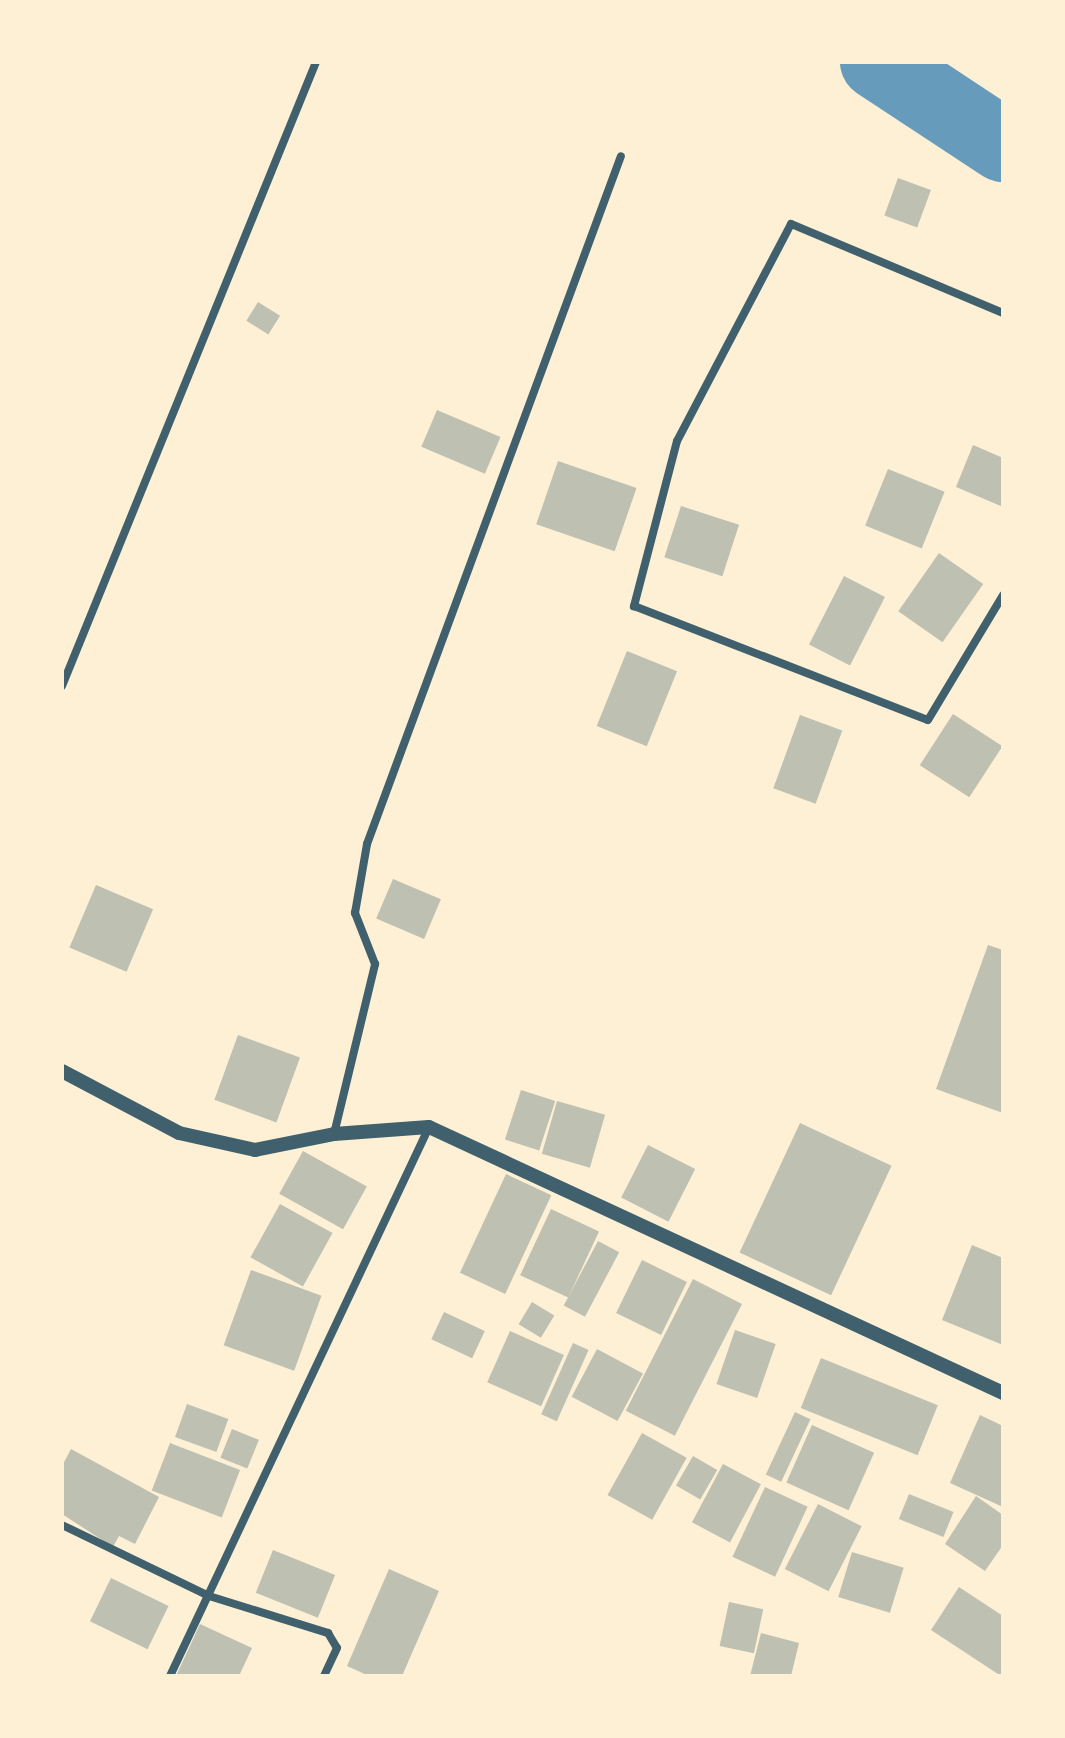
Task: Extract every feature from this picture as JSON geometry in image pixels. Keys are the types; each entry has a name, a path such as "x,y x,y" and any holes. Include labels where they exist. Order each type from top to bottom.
{"street":[{"path":"62,686 316,62"},
{"path":"334,1134 375,964 355,913 367,844 621,156"},
{"path":"1003,313 791,224 677,441 634,606 928,720 1003,595"},
{"path":"62,1071 179,1133 255,1150 334,1134 429,1127 1003,1393"},
{"path":"170,1676 429,1127"},
{"path":"62,1525 209,1596 328,1633 337,1648 324,1676"}],"building":[{"path":"898,178 931,190 917,228 884,216"},
{"path":"258,302 280,316 268,334 246,321"},
{"path":"437,410 501,437 485,474 421,447"},
{"path":"973,445 1003,458 1003,507 956,487"},
{"path":"558,461 636,488 615,551 536,524"},
{"path":"888,469 945,492 922,548 865,526"},
{"path":"681,506 739,525 722,576 664,557"},
{"path":"939,553 983,584 943,642 898,611"},
{"path":"844,576 885,597 850,665 809,645"},
{"path":"627,651 677,671 647,746 597,726"},
{"path":"953,714 1002,746 969,797 920,765"},
{"path":"800,715 842,730 816,804 773,788"},
{"path":"393,879 441,899 424,939 376,919"},
{"path":"96,885 153,909 127,972 69,948"},
{"path":"988,945 1003,950 1003,1113 936,1089"},
{"path":"238,1035 300,1058 276,1122 214,1100"},
{"path":"521,1090 555,1101 539,1151 505,1139"},
{"path":"557,1101 605,1115 590,1168 542,1154"},
{"path":"800,1123 892,1166 831,1295 740,1253"},
{"path":"648,1145 695,1169 668,1222 621,1198"},
{"path":"303,1151 367,1186 343,1229 279,1194"},
{"path":"506,1174 551,1195 505,1294 460,1273"},
{"path":"280,1204 332,1233 303,1286 250,1257"},
{"path":"551,1209 599,1231 568,1298 520,1275"},
{"path":"598,1241 619,1252 585,1317 564,1305"},
{"path":"972,1245 1003,1258 1003,1345 942,1320"},
{"path":"642,1260 687,1282 661,1335 616,1313"},
{"path":"251,1270 321,1296 294,1371 224,1345"},
{"path":"693,1279 742,1304 675,1436 626,1411"},
{"path":"532,1302 554,1315 541,1338 519,1324"},
{"path":"444,1312 485,1331 472,1358 431,1339"},
{"path":"735,1330 776,1344 757,1398 716,1384"},
{"path":"510,1331 564,1355 541,1406 487,1382"},
{"path":"573,1343 589,1350 557,1421 541,1414"},
{"path":"597,1349 643,1373 618,1421 572,1397"},
{"path":"821,1358 938,1405 918,1455 801,1408"},
{"path":"187,1404 228,1419 216,1452 175,1437"},
{"path":"795,1412 810,1419 781,1482 766,1475"},
{"path":"980,1415 1003,1426 1003,1507 950,1483"},
{"path":"812,1425 874,1453 848,1510 786,1483"},
{"path":"232,1429 259,1440 247,1469 220,1458"},
{"path":"642,1433 687,1458 652,1520 608,1495"},
{"path":"170,1443 240,1470 222,1517 152,1491"},
{"path":"71,1449 159,1497 135,1544 119,1536 113,1547 62,1514 62,1466"},
{"path":"693,1456 717,1470 700,1499 676,1485"},
{"path":"723,1464 761,1484 730,1542 692,1522"},
{"path":"765,1487 808,1507 775,1577 732,1557"},
{"path":"909,1494 954,1512 943,1537 899,1519"},
{"path":"976,1496 1003,1515 1003,1545 985,1571 945,1544"},
{"path":"818,1504 862,1526 829,1591 785,1569"},
{"path":"273,1550 335,1575 318,1618 256,1593"},
{"path":"852,1552 904,1568 890,1613 838,1597"},
{"path":"389,1569 439,1591 402,1676 369,1676 347,1666"},
{"path":"111,1578 169,1606 147,1649 90,1621"},
{"path":"959,1587 1003,1616 1001,1676 931,1630"},
{"path":"729,1602 763,1609 754,1653 720,1646"},
{"path":"200,1624 252,1648 239,1676 176,1676"},
{"path":"761,1633 799,1643 791,1676 750,1676"}],"waterway":[{"path":"877,62 1003,145"}]}
